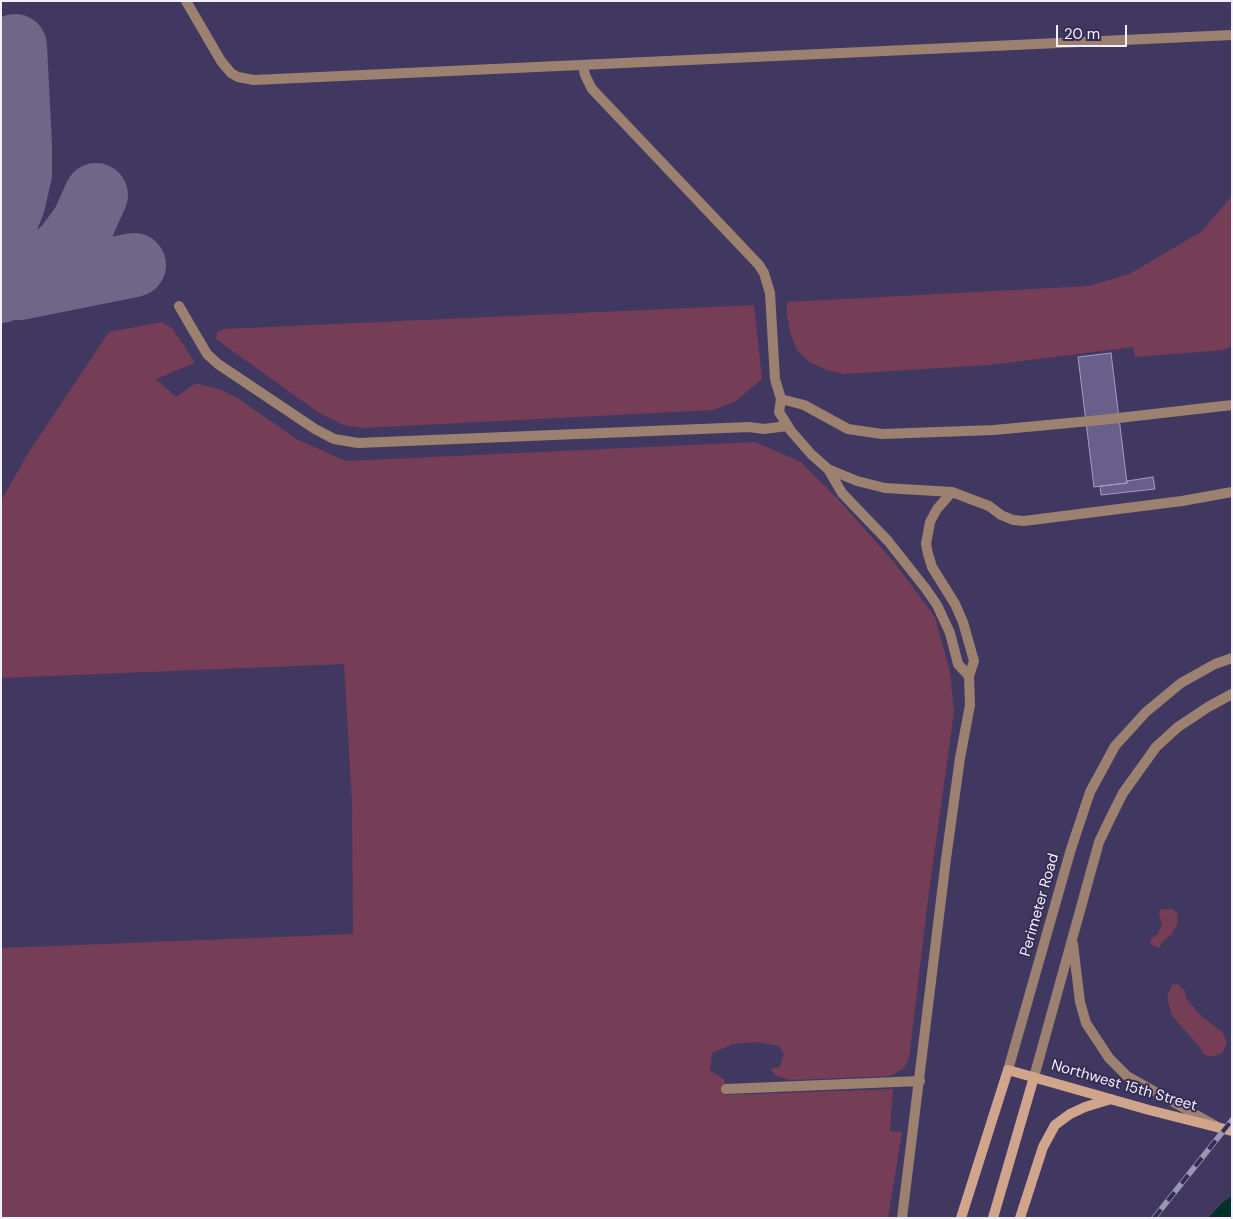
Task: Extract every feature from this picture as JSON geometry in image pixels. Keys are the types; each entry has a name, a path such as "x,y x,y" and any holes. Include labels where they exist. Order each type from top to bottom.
{"street":[{"path":"186,1 220,62 231,73 246,80 1232,35"},
{"path":"583,65 585,75 592,89 759,264 770,293 775,379 781,399 779,412 787,426 828,469 842,493 888,541 926,589 937,605 950,633 958,664 969,676"},
{"path":"179,306 207,354 218,364 315,429 334,439 358,443 749,427 764,429 787,426"},
{"path":"781,399 804,405 848,429 882,434 994,430 1110,419 1232,404"},
{"path":"828,469 857,481 885,488 952,492 988,506 1007,517 1024,521 1232,492"},
{"path":"902,1218 947,851 960,758 970,705 969,676 974,661 968,635 955,604 930,562 926,544 930,522 952,492"},
{"name":"Perimeter Road","path":"961,1218 1008,1070 1071,849 1090,792 1114,746 1146,712 1181,683 1215,664 1232,658"},
{"path":"993,1218 1099,842 1123,793 1156,747 1178,727 1232,694"},
{"path":"1072,937 1080,1002 1086,1024 1108,1058 1127,1076 1228,1130"},
{"name":"Northwest 15th Street","path":"1008,1070 1228,1130"},
{"path":"726,1089 920,1081"},
{"path":"1020,1218 1043,1147 1055,1125 1070,1114 1085,1107 1112,1099"}],"shaded area":[{"path":"1232,196 1232,346 1224,350 1135,357 1133,347 990,365 843,374 827,370 809,362 797,350 790,332 787,302 1089,286 1129,274 1201,232"},
{"path":"754,305 762,379 736,401 714,410 362,428 344,425 318,412 216,339 217,332 224,329"},
{"path":"162,322 173,329 195,363 156,379 176,397 196,383 221,390 236,397 298,440 346,461 755,442 801,462 837,498 893,561 935,617 950,672 954,712 928,899 909,1059 904,1068 890,1076 792,1080 776,1076 770,1068 779,1068 784,1054 779,1046 756,1042 733,1044 712,1053 710,1070 724,1079 726,1095 893,1089 890,1131 902,1132 888,1218 1,1218 1,948 353,934 352,802 344,664 1,678 1,501 27,455 109,332"},
{"path":"1161,909 1172,909 1177,913 1178,923 1171,935 1164,940 1159,948 1150,944 1151,939 1158,934 1162,924 1159,913"},
{"path":"1178,984 1199,1014 1223,1033 1227,1043 1222,1053 1208,1056 1203,1053 1172,1016 1167,996 1172,985"},
{"path":"1232,1196 1232,1218 1208,1218 1223,1202"}],"building":[{"path":"1111,353 1127,483 1094,487 1078,357"},
{"path":"1153,477 1155,489 1101,495 1100,486 1127,483 1127,481"}],"taxiway":[{"path":"1,233 13,204 20,174 15,46"},
{"path":"1,291 29,278 66,247 83,224 96,195"},
{"path":"19,288 134,265"}],"railway":[{"path":"1154,1218 1232,1120"}]}
